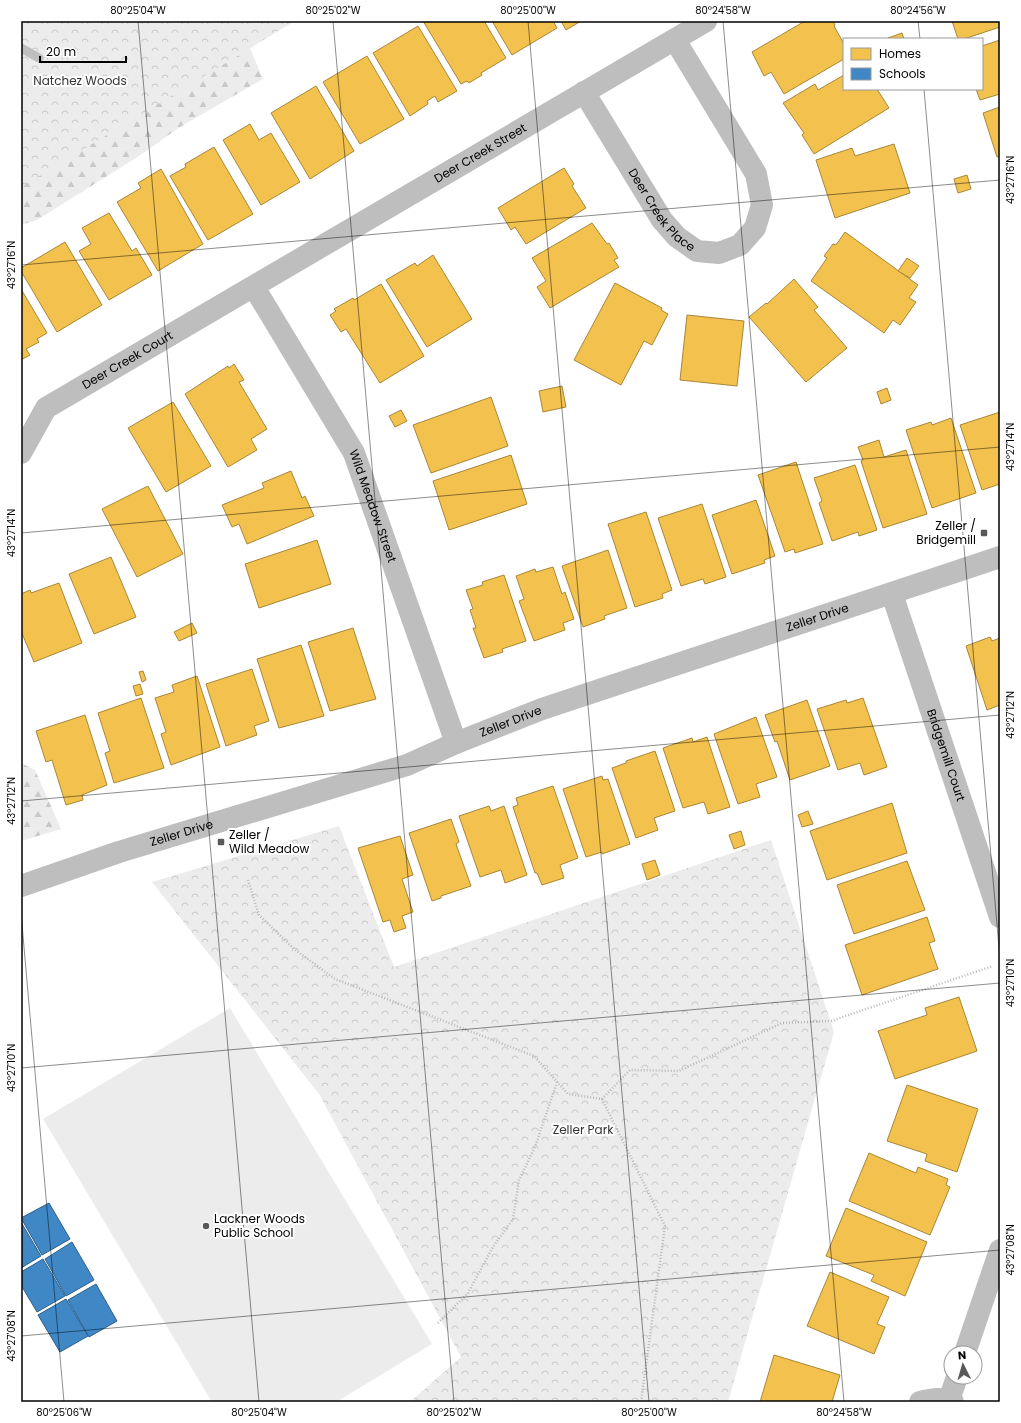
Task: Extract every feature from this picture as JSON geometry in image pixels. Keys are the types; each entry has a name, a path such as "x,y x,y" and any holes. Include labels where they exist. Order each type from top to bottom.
{"street":[{"name":"Deer Creek Street","path":"254,286 584,92 676,40 706,21"},
{"name":"Deer Creek Place","path":"584,92 662,220 677,237 697,251 719,253 740,244 755,228 762,205 756,174 676,40"},
{"name":"Deer Creek Court","path":"21,453 46,408 254,286"},
{"name":"Wild Meadow Street","path":"254,286 354,453 456,743"},
{"name":"Zeller Drive","path":"21,886 119,852 407,765 456,743 542,709 1000,557"},
{"name":"Bridgemill Court","path":"892,594 1000,917"},
{"path":"968,1345 1000,1250"},
{"path":"920,1402 929,1399 951,1401 955,1385"}],"path":[{"path":"248,880 259,915 294,949 335,979 534,1056 568,1094 602,1099"},
{"path":"602,1099 630,1070 679,1071 782,1023 831,1021 993,966"},
{"path":"438,1323 468,1293 493,1247 513,1219 519,1180 535,1147 557,1082"},
{"path":"602,1099 665,1226 641,1402"}],"green space":[{"name":"Natchez Woods","path":"21,21 197,21 250,48 263,79 180,127 136,158 37,220 21,225"},
{"name":"Natchez Woods","path":"21,21 295,21 21,187"},
{"path":"21,763 35,770 61,829 21,841"},
{"name":"Zeller Park","path":"339,826 394,967 771,840 834,1032 728,1402 410,1402 461,1357 319,1094 152,882"},
{"path":"230,1008 432,1344 336,1402 212,1402 43,1119"}],"building: Homes":[{"path":"423,21 484,21 506,58 481,73 482,75 469,83 467,81 461,84"},
{"path":"492,21 553,21 557,28 512,55"},
{"path":"561,21 581,21 566,30"},
{"path":"805,21 833,21 834,26 843,42 843,60 784,94 771,72 764,76 752,52"},
{"path":"952,21 1000,21 1000,27 967,38 958,38"},
{"path":"418,26 457,91 438,102 435,96 427,101 428,104 410,116 373,53"},
{"path":"902,33 904,38 888,38"},
{"path":"1000,40 1000,94 980,100 976,90 983,90 983,46"},
{"path":"367,56 404,119 360,144 323,82"},
{"path":"843,76 843,90 878,90 889,108 814,154 802,135 804,133 783,103 815,84 818,90"},
{"path":"316,86 354,151 310,179 271,113"},
{"path":"1000,107 1000,156 997,157 983,113"},
{"path":"250,124 259,140 271,133 300,182 261,205 223,140"},
{"path":"894,144 910,193 835,218 816,160 852,148 855,156"},
{"path":"214,147 253,214 208,240 170,176 186,167 185,164"},
{"path":"564,168 574,184 572,186 586,208 526,244 515,227 511,230 498,208"},
{"path":"161,169 203,244 158,271 117,202 141,188 138,183"},
{"path":"967,175 971,189 958,193 954,179"},
{"path":"109,213 132,251 136,248 152,275 109,300 79,251 91,244 82,228"},
{"path":"592,223 607,244 609,243 618,258 614,260 619,267 550,308 537,287 546,281 532,258"},
{"path":"845,232 918,285 909,298 916,302 900,325 893,320 884,333 811,281 827,258 824,256 833,244 836,245"},
{"path":"65,242 102,305 57,332 21,271 21,268"},
{"path":"433,255 472,319 427,347 386,280 415,263 417,266"},
{"path":"907,258 919,266 910,278 898,271"},
{"path":"794,279 818,307 814,310 847,348 806,382 749,317 766,303 767,304"},
{"path":"615,283 662,308 661,310 668,314 652,345 644,341 621,385 574,360"},
{"path":"381,284 424,356 380,383 346,329 341,332 330,315 336,311 334,309 353,298 354,300"},
{"path":"21,289 47,333 37,339 39,342 26,349 30,355 21,360"},
{"path":"687,315 744,321 737,386 680,380"},
{"path":"234,364 244,380 239,382 267,429 251,439 257,450 228,467 185,394 228,366 229,368"},
{"path":"562,386 566,407 543,412 539,391"},
{"path":"887,388 891,400 881,404 877,392"},
{"path":"491,397 508,446 431,473 413,425"},
{"path":"173,402 211,466 166,492 128,428"},
{"path":"401,410 407,421 395,427 389,416"},
{"path":"1000,412 1000,484 982,490 960,425"},
{"path":"951,418 976,493 932,508 906,430 931,422 932,425"},
{"path":"879,440 884,457 906,450 927,514 883,528 861,461 863,460 858,447"},
{"path":"511,455 527,504 449,530 433,481"},
{"path":"796,462 823,544 795,553 794,549 785,552 758,475"},
{"path":"855,465 877,530 859,536 858,532 832,541 819,503 822,501 814,478"},
{"path":"291,471 302,498 305,496 314,516 247,544 239,524 232,527 222,505 264,488 262,483"},
{"path":"148,486 183,554 137,577 102,509"},
{"path":"756,500 775,556 764,560 765,563 732,574 712,515"},
{"path":"702,504 726,577 705,584 703,579 681,586 658,518"},
{"path":"646,512 672,590 662,594 663,598 635,607 608,524"},
{"path":"317,540 331,584 259,608 245,564"},
{"path":"608,550 627,608 604,616 605,619 583,627 562,566"},
{"path":"111,557 136,617 94,634 69,574"},
{"path":"553,567 562,594 565,592 574,619 563,623 565,630 534,641 519,601 524,599 516,576 535,569 536,572"},
{"path":"504,575 526,641 502,649 503,652 484,658 473,628 476,628 470,610 473,609 466,590 483,585 482,582"},
{"path":"59,583 82,643 34,662 21,631 21,594 30,590 31,593"},
{"path":"192,623 197,633 179,641 174,632"},
{"path":"353,628 376,699 330,711 308,642"},
{"path":"990,637 992,641 1000,638 1000,705 987,710 966,646"},
{"path":"301,645 324,716 279,728 257,659"},
{"path":"252,669 269,721 254,726 257,735 226,746 206,684"},
{"path":"143,671 146,680 142,682 139,672"},
{"path":"197,676 220,747 171,765 161,734 166,732 155,698 174,692 172,685"},
{"path":"140,684 143,694 136,696 133,686"},
{"path":"141,698 164,768 114,783 105,753 110,751 98,713"},
{"path":"863,698 887,767 864,775 860,763 838,770 817,709 846,700 847,703"},
{"path":"807,700 830,766 790,780 777,741 775,742 765,715"},
{"path":"85,715 107,785 82,795 83,800 66,805 52,760 46,762 36,731"},
{"path":"756,717 777,777 756,784 760,797 738,804 714,734"},
{"path":"707,737 730,807 708,814 704,802 683,808 663,748 692,738 693,742"},
{"path":"655,751 675,811 654,818 658,830 636,838 612,768 626,763 626,761"},
{"path":"602,776 603,780 608,779 630,844 602,854 602,852 586,857 563,789"},
{"path":"553,786 578,858 560,865 564,878 542,885 537,873 535,873 513,807 518,805 516,798"},
{"path":"892,803 907,853 827,880 810,831"},
{"path":"489,806 491,811 504,806 527,875 505,883 501,870 480,877 459,816"},
{"path":"808,811 813,824 802,827 798,815"},
{"path":"451,819 459,842 456,844 471,886 441,896 441,898 432,901 409,833"},
{"path":"741,831 745,845 734,849 729,835"},
{"path":"400,836 413,875 402,879 413,912 402,916 406,928 394,932 390,920 383,922 358,848"},
{"path":"655,860 660,875 647,880 642,864"},
{"path":"907,861 925,910 854,934 837,885"},
{"path":"927,917 935,941 929,943 938,969 862,995 845,945"},
{"path":"959,997 977,1051 895,1079 878,1031 927,1015 925,1008"},
{"path":"907,1085 978,1109 957,1172 925,1161 927,1154 887,1141"},
{"path":"869,1153 916,1173 918,1167 948,1179 946,1185 950,1187 930,1235 849,1201"},
{"path":"846,1208 927,1242 905,1296 871,1281 874,1275 826,1256"},
{"path":"830,1272 889,1297 877,1324 885,1327 874,1354 807,1326"},
{"path":"774,1355 840,1375 832,1402 760,1402"}],"building: Schools":[{"path":"49,1203 70,1239 42,1255 21,1218"},
{"path":"21,1222 41,1256 21,1268"},
{"path":"72,1242 94,1280 66,1296 45,1259"},
{"path":"43,1259 65,1296 37,1312 21,1285 21,1272"},
{"path":"96,1284 117,1321 89,1337 68,1300"},
{"path":"66,1299 88,1336 60,1352 38,1315"}],"waterway":[{"path":"21,48 39,58"}],"place":[{"name":"Zeller / Bridgemill","path":"984,533"},
{"name":"Zeller / Wild Meadow","path":"221,842"},
{"name":"Lackner Woods Public School","path":"206,1226"}]}
